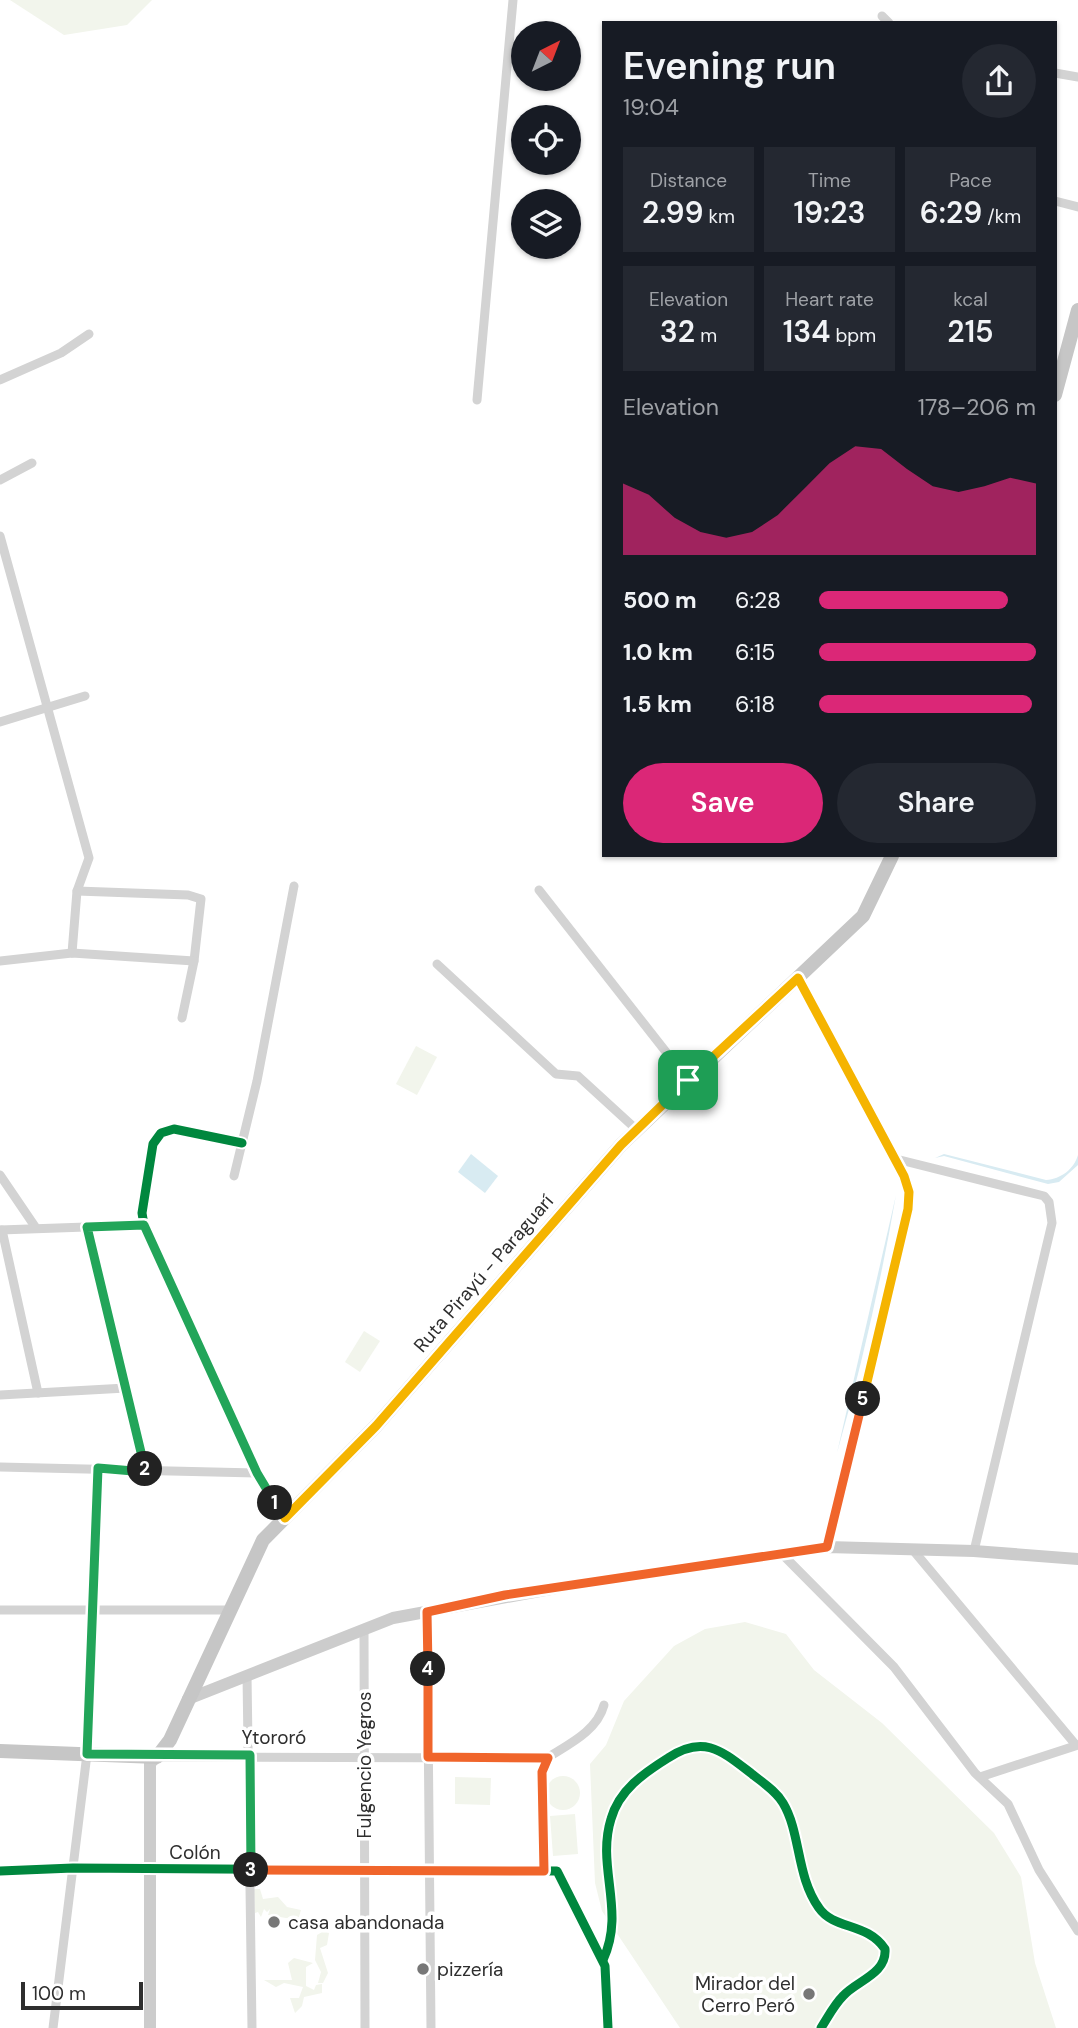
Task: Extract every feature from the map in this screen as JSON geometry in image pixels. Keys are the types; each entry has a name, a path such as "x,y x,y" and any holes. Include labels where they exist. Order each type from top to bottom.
{"main road":[{"path":"1057,389 1078,310"},
{"name":"Ruta Pirayú - Paraguarí","path":"157,1757 170,1740 228,1610 263,1540 376,1426 566,1205 637,1130 863,916 892,857"},
{"path":"188,1699 393,1618 505,1595 827,1547 974,1551 1078,1559"},
{"name":"Ytororó","path":"0,1751 157,1757"},
{"path":"150,2028 150,1763 157,1757"}],"street":[{"path":"477,400 513,0"},
{"path":"1057,73 1078,77"},
{"path":"1057,202 1078,207"},
{"path":"0,380 61,353 89,334"},
{"path":"0,480 32,463"},
{"path":"0,536 89,858 77,891 72,953"},
{"path":"0,722 85,696"},
{"path":"234,1176 257,1081 294,886"},
{"path":"539,890 688,1080"},
{"path":"77,891 188,895 201,899 194,961 181,1018"},
{"path":"0,961 72,953 194,961"},
{"path":"437,964 556,1074 579,1076 637,1130"},
{"path":"798,978 896,1159 909,1192 908,1209 827,1547"},
{"path":"242,1143 174,1129 162,1133 153,1144 142,1213 144,1225 257,1473 285,1518"},
{"path":"896,1159 1044,1196 1049,1202 1052,1223 974,1551"},
{"path":"0,1175 36,1228"},
{"path":"38,1393 1,1230 144,1225"},
{"path":"87,1227 145,1472"},
{"path":"0,1395 126,1388"},
{"path":"0,1467 257,1473"},
{"path":"53,2028 87,1754 98,1468"},
{"path":"913,1550 1077,1745 979,1777"},
{"path":"781,1553 894,1667 979,1777 1008,1804 1039,1870 1078,1931"},
{"path":"0,1611 228,1610"},
{"path":"427,1612 430,2028"},
{"name":"Fulgencio Yegros","path":"364,1629 365,2028"},
{"path":"247,1675 252,2028"},
{"path":"544,1871 542,1772 548,1758 585,1733 600,1718 604,1705"},
{"path":"608,2028 607,1977 603,1960 613,1929 608,1850 610,1819 618,1803 640,1777 680,1749 691,1746 713,1748 773,1790 783,1802 804,1876 820,1910 844,1924 863,1929 885,1949 885,1958 879,1968 844,1994 821,2028"},
{"name":"Ytororó","path":"157,1757 250,1755 548,1758"},
{"name":"Colón","path":"0,1871 73,1868 557,1871 603,1960"}],"shaded area":[{"path":"10,0 152,0 127,25 64,35"},
{"path":"416,1046 437,1057 417,1095 396,1084"},
{"path":"471,1154 498,1176 485,1193 458,1172"},
{"path":"944,1154 1046,1180 1057,1178 1066,1172 1078,1155 1078,1165 1059,1182 1048,1184 944,1156 935,1158"},
{"path":"896,1195 870,1325 837,1453"},
{"path":"364,1331 380,1341 360,1372 345,1362"},
{"path":"745,1622 786,1634 814,1670 882,1723 994,1833 1021,1877 1035,1963 1056,2028 680,2028 602,1911 595,1883 590,1764 606,1745 624,1701 674,1646 705,1629"},
{"path":"563,1776 575,1781 580,1793 575,1805 563,1810 551,1805 546,1793 551,1781"},
{"path":"455,1777 491,1778 490,1805 455,1804"},
{"path":"575,1814 578,1854 553,1856 550,1816"},
{"path":"254,1889 260,1889 263,1899 278,1897 287,1907 301,1910 298,1920 268,1915 270,1909 267,1912 264,1909 261,1917 258,1912 255,1913"},
{"path":"324,1931 329,1933 327,1945 320,1948 328,1973 323,1983 318,1983 321,1972 315,1960 317,1935"},
{"path":"294,1958 313,1963 306,1967 306,1986 314,1990 316,1985 322,1984 322,1993 304,1997 302,2006 295,2013 290,1998 299,1998 303,1987 284,1983 276,1987 264,1980 292,1980 288,1963"}],"cycle path":[{"path":"798,978 904,1176 909,1192 908,1209 827,1547"},
{"path":"242,1143 174,1129 161,1133 153,1144 142,1213 144,1225 257,1473 285,1518"},
{"path":"603,1960 612,1924 607,1837 620,1799 634,1783 668,1758 692,1747 712,1748 752,1774 783,1803 793,1828 806,1882 825,1915 869,1934 885,1949 881,1965 843,1996 821,2028"},
{"path":"0,1871 73,1868 557,1871 605,1966 608,2028"}],"place":[{"name":"casa abandonada","path":"274,1922"},
{"name":"pizzería","path":"423,1969"},
{"name":"Mirador del Cerro Peró","path":"809,1994"}],"route":[{"path":"798,978 882,1132 909,1192 908,1209 827,1547 505,1595 427,1612 428,1757 548,1758 542,1772 544,1871 250,1870 250,1755 157,1757 87,1754 98,1468 145,1472 87,1227 144,1225 257,1473 285,1518 376,1426 621,1145 688,1080 798,978"}]}
